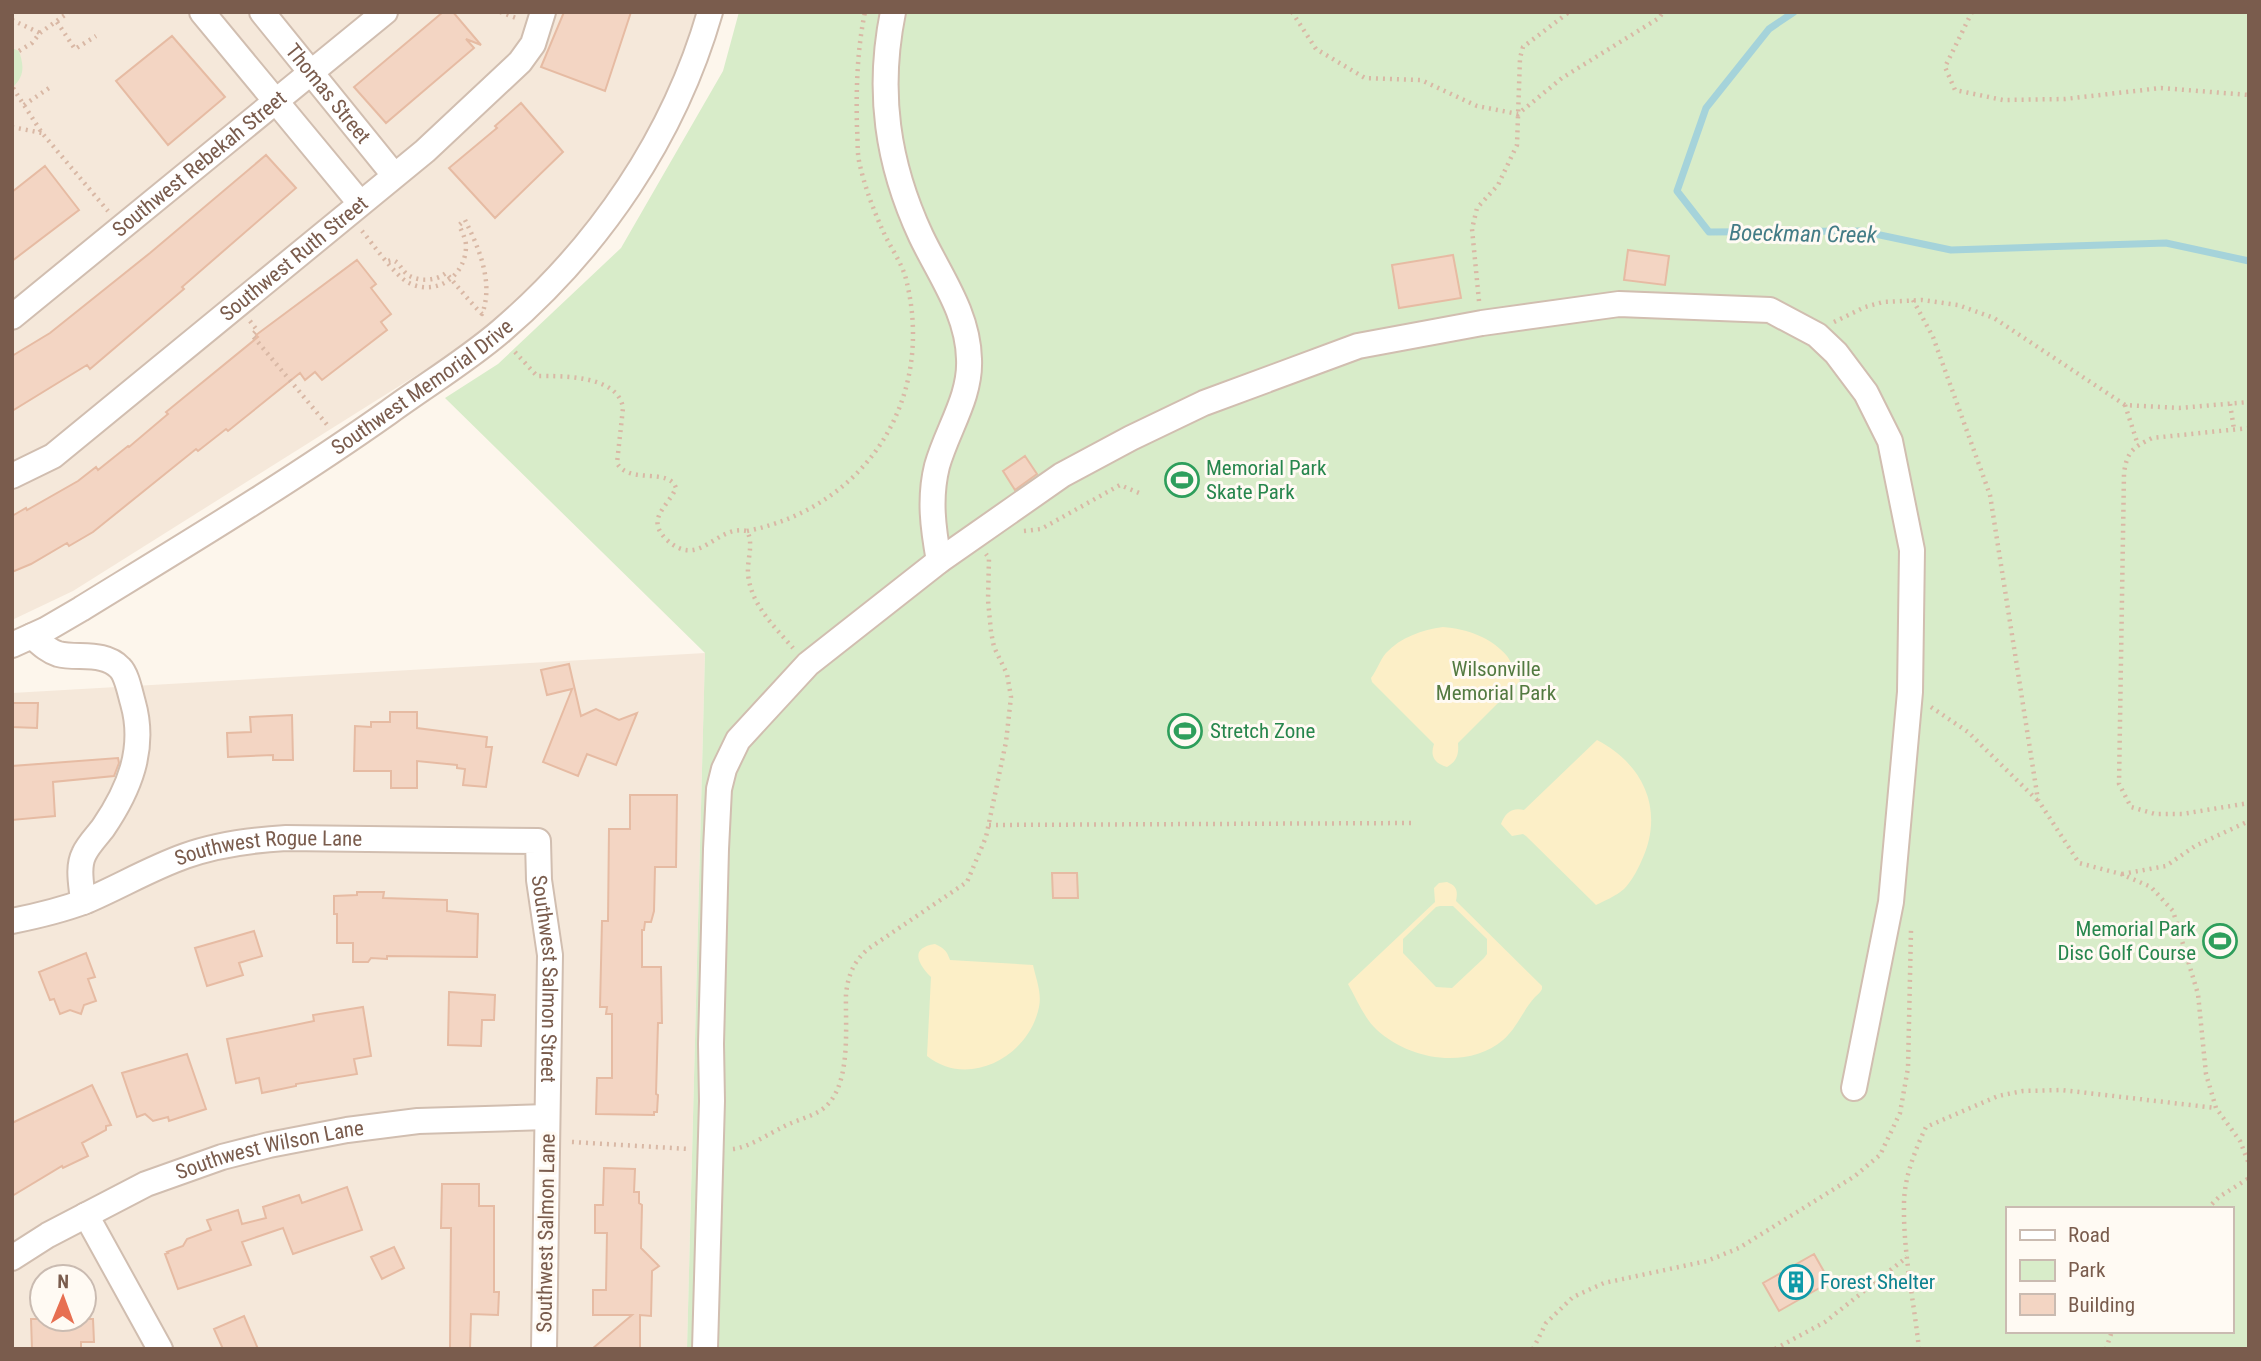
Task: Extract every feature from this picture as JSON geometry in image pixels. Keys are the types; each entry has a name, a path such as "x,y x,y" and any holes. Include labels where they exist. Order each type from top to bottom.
{"street":[{"path":"202,12 276,102 358,214"},
{"name":"Thomas Street","path":"262,12 394,175"},
{"name":"Southwest Rebekah Street","path":"12,317 385,12"},
{"name":"Southwest Ruth Street","path":"12,476 52,456 236,304 358,214 394,175 520,62 533,44 543,12"},
{"name":"Southwest Memorial Drive","path":"22,640 81,609 343,444 499,333 536,300 613,212 633,181 668,120 698,50 710,12"},
{"path":"893,12 885,108 895,163 921,235 957,304 966,331 970,361 966,390 938,463 932,489 931,514 939,561"},
{"path":"705,1349 719,789 724,769 738,740 808,664 973,535 1062,475 1204,403 1358,346 1482,323 1619,304 1770,310 1817,335 1836,353 1866,393 1890,441 1912,550 1910,692 1891,902 1854,1088"},
{"path":"22,640 59,654 108,659 122,669 135,710 138,744 134,769 114,812 84,853 80,868 83,902"},
{"name":"Southwest Rogue Lane","path":"12,921 83,902 184,856 250,840 286,838 538,841"},
{"name":"Southwest Salmon Street","path":"538,841 539,880 550,955 547,1117"},
{"name":"Southwest Wilson Lane","path":"12,1258 37,1241 146,1184 176,1172 281,1142 362,1127 418,1121 547,1117"},
{"name":"Southwest Salmon Lane","path":"544,1349 547,1117"},
{"path":"86,1216 160,1349"}],"path":[{"path":"19,51 69,12"},
{"path":"515,352 537,376 563,376 586,380 614,390 623,408 618,463 621,469 628,473 669,479 675,483 676,488 657,517 657,526 663,536 685,551 697,550 739,529 747,531 795,517 834,494 851,479 880,445 901,404 908,383 913,350 911,304 905,276 879,223 858,158 857,87 865,12"},
{"path":"1292,12 1316,49 1365,78 1421,80 1477,106 1518,114"},
{"path":"1482,323 1472,229 1477,208 1498,185 1517,145 1520,58 1523,47 1569,12"},
{"path":"1518,114 1562,78 1659,18 1664,12"},
{"path":"1972,12 1945,67 1955,90 2003,100 2065,99 2161,88 2249,95"},
{"path":"12,20 40,33"},
{"path":"57,22 75,49 96,36"},
{"path":"24,105 52,86"},
{"path":"13,88 42,133 122,228"},
{"path":"12,127 42,133"},
{"path":"358,214 388,261 397,261 407,274 415,278 436,278 446,273 452,280 482,314 486,302 483,265 478,245 465,220 459,225 466,239 463,265 452,280"},
{"path":"1817,335 1865,307 1884,302 1913,300 1958,305 1994,317 2124,405 2179,408 2249,402"},
{"path":"1913,300 1933,337 1990,495 2038,800"},
{"path":"236,304 257,330 252,335 343,444"},
{"path":"2230,404 2234,429"},
{"path":"2124,405 2138,445"},
{"path":"2249,428 2152,438 2138,445 2127,456 2124,473 2119,784 2131,807 2155,814 2182,814 2249,803"},
{"path":"1013,533 1041,529 1120,485 1139,493"},
{"path":"747,531 751,538 748,571 750,584 757,603 787,641"},
{"path":"973,535 989,558"},
{"path":"729,1149 758,1140 826,1106 839,1086 844,1071 847,983 855,963 868,949 967,882 989,825 1006,742 1010,696 1007,674 994,647 991,632 988,600 989,558 995,550"},
{"path":"1927,718 1928,705 1968,732 2038,800 2079,863 2121,874 2151,887 2173,911 2198,994 2206,1074 2216,1108 2240,1142 2249,1164"},
{"path":"2121,874 2166,866 2194,846 2249,821"},
{"path":"989,825 1416,823"},
{"path":"1532,1349 1546,1323 1573,1297 1604,1283 1707,1261 1739,1248 1855,1176 1880,1155 1900,1113 1908,1068 1911,918"},
{"path":"1919,1349 1907,1257 1904,1202 1915,1152 1926,1127 1998,1096 2023,1091 2062,1090 2216,1108"},
{"path":"572,1142 697,1149"},
{"path":"2209,1207 2249,1178"},
{"path":"1775,1349 1825,1322 1907,1257"}],"shaded area":[{"path":"12,12 696,12 678,68 657,114 617,181 574,240 502,313 463,345 420,373 73,591 12,620"},
{"path":"705,653 687,1349 12,1349 12,693"}],"green space":[{"name":"Wilsonville Memorial Park","path":"739,12 2249,12 2249,1349 687,1349 705,653 445,398 498,364 621,248 723,71"},
{"path":"12,48 19,51 22,66 21,75 12,88"}],"sand":[{"path":"1443,627 1470,632 1494,644 1507,656 1520,681 1458,743 1457,757 1447,767 1434,758 1434,744 1371,678 1386,653 1398,643 1420,632"},
{"path":"1597,740 1614,750 1638,776 1646,792 1651,825 1641,862 1627,886 1596,905 1526,836 1512,836 1501,824 1510,812 1516,809 1524,810"},
{"path":"1447,882 1455,887 1456,901 1542,986 1541,991 1503,1040 1489,1049 1456,1058 1422,1054 1390,1040 1368,1020 1348,984 1435,902 1434,888 1439,883","holes":["1453,906 1487,939 1487,954 1452,988 1436,987 1403,953 1403,939 1436,907"]},
{"path":"935,944 945,950 950,960 1033,965 1040,996 1033,1025 1010,1053 995,1063 960,1069 943,1065 927,1056 931,977 918,957 922,949"}],"building":[{"path":"443,12 453,12 481,45 466,39 474,48 386,123 354,87"},
{"path":"564,12 631,12 605,91 541,67"},
{"path":"172,36 225,97 168,145 116,81"},
{"path":"521,103 563,152 495,218 449,168 497,128 495,126"},
{"path":"266,155 296,188 90,369 87,365 12,411 12,356 50,333"},
{"path":"45,166 79,210 12,261 12,192"},
{"path":"1628,250 1669,256 1665,285 1624,280"},
{"path":"1453,255 1461,298 1399,308 1392,265"},
{"path":"357,260 376,284 371,288 391,314 381,322 387,330 322,380 315,372 305,380 300,373 228,431 226,429 198,451 196,449 93,532 12,572 12,516 78,481 96,467 98,470 129,447 168,414 166,412 258,337 256,335"},
{"path":"1025,456 1037,474 1015,490 1003,471"},
{"path":"569,664 581,716 596,709 619,720 637,713 616,765 587,754 578,776 543,762 572,689 547,695 541,670"},
{"path":"12,703 38,703 37,728 12,727"},
{"path":"390,712 417,712 417,728 487,737 486,747 492,747 486,787 463,785 465,769 457,768 457,765 417,761 417,788 391,788 391,771 354,771 355,726 371,727 371,722 390,722"},
{"path":"292,715 293,760 273,760 273,755 228,757 227,733 251,732 250,717"},
{"path":"118,758 114,776 53,782 55,816 12,820 12,766"},
{"path":"630,795 677,795 676,867 655,867 654,911 651,922 645,922 642,930 642,967 661,967 662,1023 658,1023 658,1095 657,1112 654,1112 654,1115 596,1114 597,1078 612,1078 612,1014 606,1014 607,1007 600,1007 602,921 608,921 609,829 630,829"},
{"path":"1052,873 1077,873 1078,898 1053,898"},
{"path":"357,892 384,892 383,898 447,900 447,911 478,914 477,957 387,956 387,959 371,958 368,962 353,962 353,943 337,943 334,896 357,895"},
{"path":"254,931 262,956 239,963 243,975 207,986 195,948"},
{"path":"86,953 95,977 88,979 96,1001 84,1005 81,1014 70,1010 60,1014 54,999 50,1000 39,972"},
{"path":"449,992 495,995 494,1020 482,1020 481,1046 448,1045"},
{"path":"363,1007 371,1056 354,1059 357,1074 296,1084 262,1093 259,1078 236,1083 227,1039 314,1021 313,1015"},
{"path":"187,1054 206,1109 169,1121 168,1117 153,1121 145,1114 137,1117 122,1073"},
{"path":"92,1085 111,1125 82,1143 88,1156 63,1168 62,1166 12,1196 12,1123"},
{"path":"604,1168 635,1169 634,1192 639,1192 639,1203 642,1205 641,1248 659,1266 652,1271 651,1316 640,1315 640,1349 592,1349 632,1315 593,1315 593,1290 606,1290 607,1233 595,1233 595,1205 603,1205"},
{"path":"442,1184 479,1184 479,1206 494,1206 494,1292 499,1292 498,1315 471,1314 470,1349 450,1349 451,1228 441,1228"},
{"path":"347,1187 362,1230 293,1254 283,1228 242,1242 251,1265 178,1289 165,1254 183,1246 187,1239 211,1230 207,1220 238,1210 242,1224 266,1218 263,1207 299,1195 302,1203"},
{"path":"394,1247 404,1268 382,1279 371,1257"},
{"name":"Forest Shelter","path":"1814,1254 1830,1282 1779,1311 1763,1283"},
{"path":"244,1316 258,1349 223,1349 214,1329"},
{"path":"31,1333 94,1333 94,1342 81,1342 81,1348 32,1349"}],"waterway":[{"name":"Boeckman Creek","path":"1794,12 1769,29 1706,108 1677,191 1709,232 1861,231 1951,250 2166,243 2249,261"}],"place":[{"name":"Memorial Park Skate Park","path":"1182,480"},
{"name":"Stretch Zone","path":"1185,731"},
{"name":"Memorial Park Disc Golf Course","path":"2220,941"},
{"name":"Forest Shelter","path":"1796,1282"}]}
